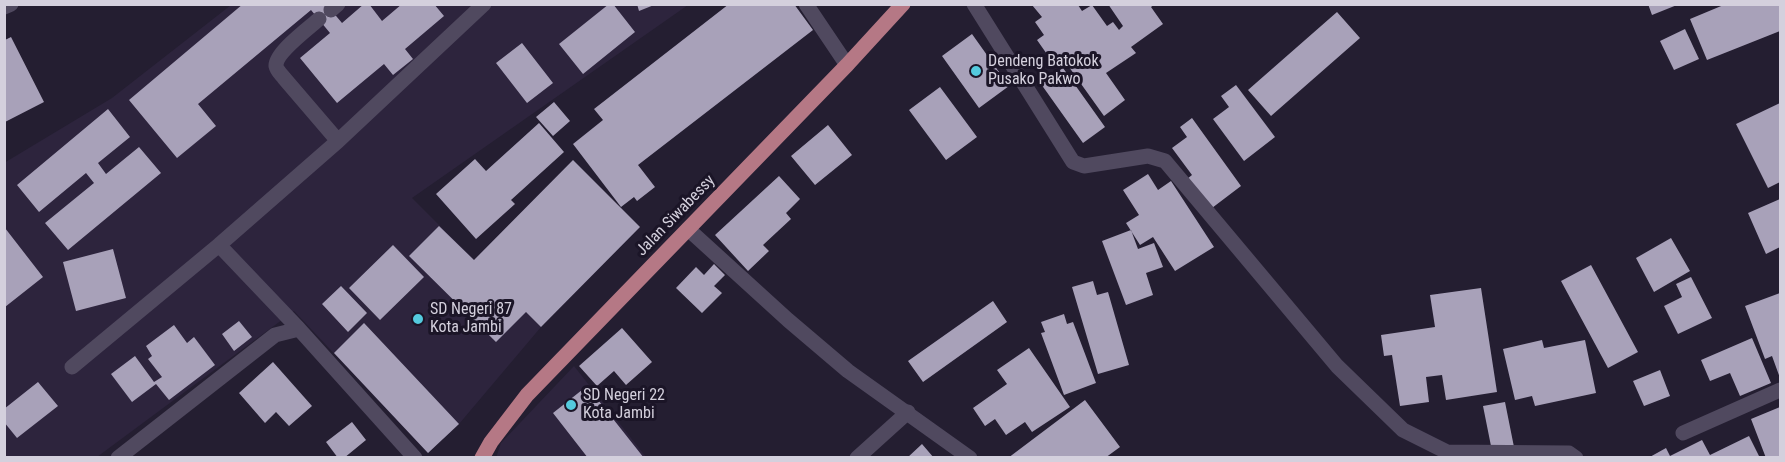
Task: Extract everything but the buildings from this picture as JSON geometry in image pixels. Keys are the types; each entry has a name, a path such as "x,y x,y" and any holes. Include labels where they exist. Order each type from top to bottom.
{"main road":[{"name":"Jalan Siwabessy","path":"482,458 491,442 527,395 847,65 903,4"}],"street":[{"path":"4,8 11,4"},
{"path":"72,367 219,246 338,141 484,4"},
{"path":"806,4 847,65"},
{"path":"974,4 1073,162 1084,166 1148,156 1166,161 1337,366 1403,429 1447,452 1569,453 1576,458"},
{"path":"329,11 280,54 276,63 277,69 284,78 338,141"},
{"path":"688,229 822,349 970,458"},
{"path":"219,246 299,329 415,458"},
{"path":"118,458 274,335 299,329"},
{"path":"1683,433 1780,390"},
{"path":"857,458 908,412"}],"shaded area":[{"path":"231,5 688,5 412,198 541,327 459,424 428,453 294,311 97,457 5,457 4,163 112,98"},
{"name":"SD Negeri 22 Kota Jambi","path":"574,366 646,457 496,458 501,443"}],"place":[{"name":"Dendeng Batokok Pusako Pakwo","path":"976,71"},
{"name":"SD Negeri 87 Kota Jambi","path":"418,319"},
{"name":"SD Negeri 22 Kota Jambi","path":"571,405"}]}
